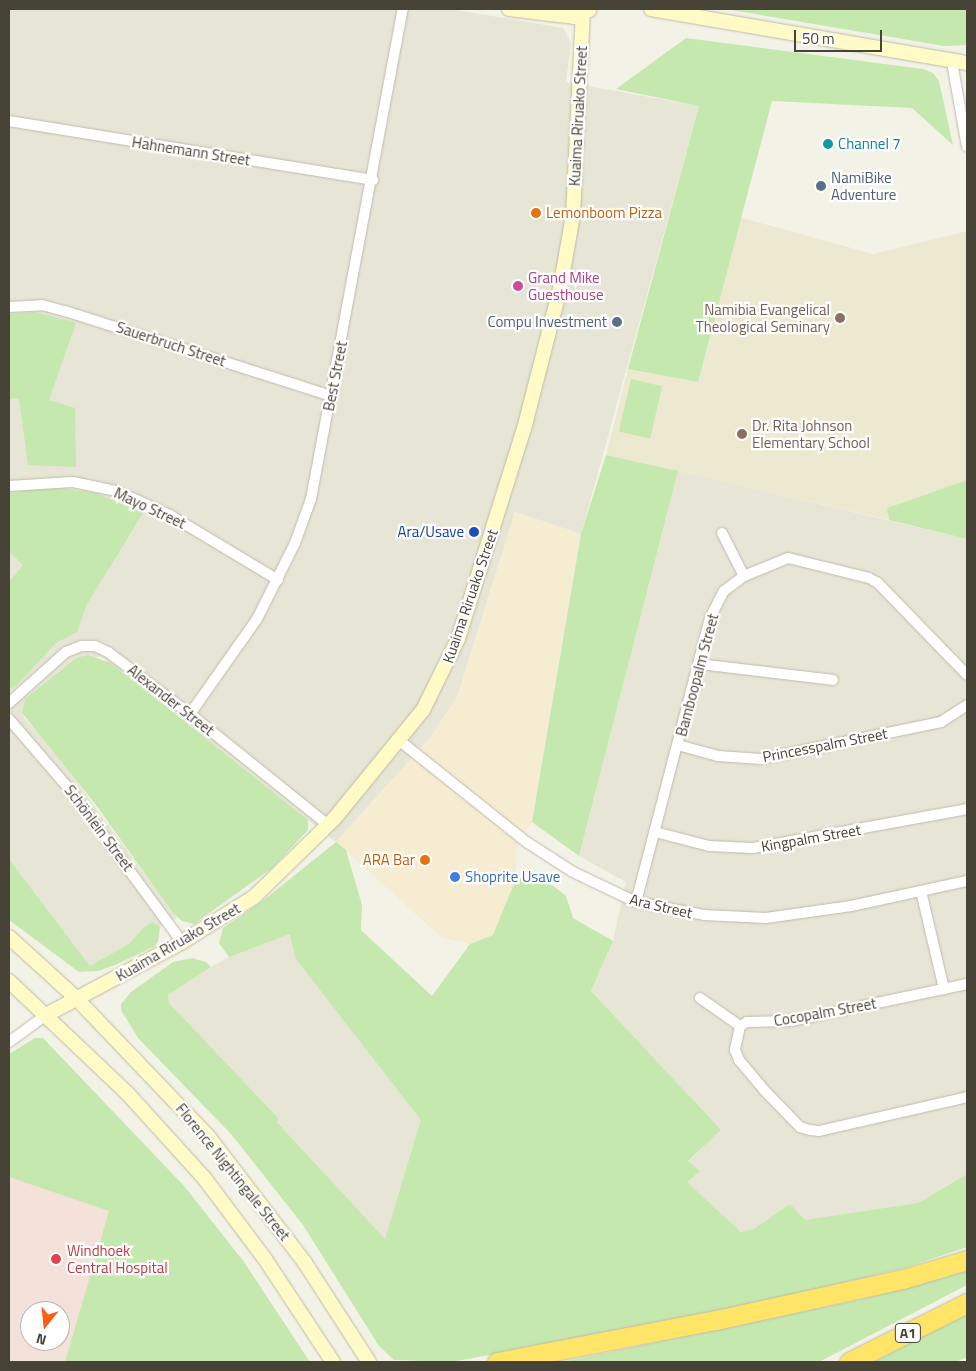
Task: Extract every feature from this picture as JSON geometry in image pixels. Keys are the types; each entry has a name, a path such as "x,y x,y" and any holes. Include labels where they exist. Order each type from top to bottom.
{"highway":[{"path":"497,1362 716,1320 903,1279 967,1260"},
{"name":"A1","path":"848,1362 967,1303"}],"main road":[{"path":"509,9 574,17 586,10"},
{"path":"651,9 952,62 967,63"},
{"name":"Kuaima Riruako Street","path":"46,1015 182,942 254,897 328,826 400,741 423,710 458,639 524,429 560,289 573,215 586,10"},
{"name":"Florence Nightingale Street","path":"9,938 76,998 208,1136 305,1263 369,1362"},
{"name":"Florence Nightingale Street","path":"9,981 128,1094 205,1179 265,1259 333,1362"}],"street":[{"name":"Best Street","path":"190,714 234,655 278,580 311,498 373,180 403,9"},
{"path":"952,62 967,147"},
{"name":"Hahnemann Street","path":"9,121 373,180"},
{"name":"Sauerbruch Street","path":"9,307 42,306 65,311 331,396"},
{"name":"Mayo Street","path":"9,486 73,482 117,491 170,515 278,580"},
{"path":"722,533 744,576"},
{"name":"Bamboopalm Street","path":"636,902 715,606 724,591 744,576 788,558 869,578 878,583 967,675"},
{"name":"Alexander Street","path":"9,703 66,652 82,646 95,646 108,652 190,714 328,826"},
{"path":"699,664 833,680"},
{"name":"Princesspalm Street","path":"678,746 718,756 760,759 941,722 967,705"},
{"name":"Schönlein Street","path":"9,718 71,791 182,942"},
{"name":"Ara Street","path":"400,741 528,843 573,872 636,902 704,915 750,918 794,915 921,892 967,881"},
{"name":"Kingpalm Street","path":"655,832 709,846 753,848 967,809"},
{"path":"921,892 944,990"},
{"name":"Cocopalm Street","path":"740,1026 747,1022 801,1019 967,984"},
{"path":"700,998 740,1026 735,1050 739,1060 793,1120 810,1130 819,1131 967,1097"},
{"name":"Kuaima Riruako Street","path":"9,1042 46,1015"}],"shaded area":[{"path":"9,9 450,9 563,28 571,43 566,82 699,106 581,534 515,512 457,697 429,739 336,842 102,657 76,658 25,699 22,713 24,718 52,748 177,918 160,927 153,922 145,926 131,943 90,966 9,859"},
{"name":"Namibia Evangelical Theological Seminary","path":"739,217 873,254 967,231 967,480 887,508 889,520 606,455 628,369 698,382"},
{"path":"678,471 967,539 967,1174 918,1203 741,1232 686,1182 688,1162 720,1130 591,991 613,941 626,882 579,856"},
{"path":"515,512 581,534 532,822 518,843 515,881 499,926 493,935 470,944 441,937 336,842 429,739 457,697"},
{"path":"290,934 295,958 422,1120 385,1240 169,1003 168,995 211,967 239,952"},
{"name":"Windhoek Central Hospital","path":"9,1169 118,1207 74,1362 9,1362"}],"green space":[{"path":"725,9 967,9 967,45 944,46"},
{"path":"686,38 923,69 933,73 939,81 953,145 912,108 772,101 698,382 628,369 699,106 616,89"},
{"path":"35,312 76,323 49,400 75,408 76,467 28,465 19,398 9,399 9,314"},
{"path":"631,379 662,386 650,439 619,432"},
{"path":"606,455 678,471 579,856 532,822 581,534"},
{"path":"967,480 967,539 889,520 887,508"},
{"path":"42,486 96,493 143,513 86,606 77,632 56,643 15,687 9,689 9,582 23,565 9,551 9,494"},
{"path":"87,655 111,663 308,820 308,830 272,868 194,924 182,921 173,913 96,805 22,713 25,699 76,658"},
{"path":"336,842 346,850 362,905 361,930 432,996 470,944 493,935 515,881 530,876 547,881 566,896 573,918 613,941 591,991 721,1130 688,1161 700,1171 687,1182 741,1232 754,1229 790,1204 805,1220 918,1203 967,1174 967,1247 905,1268 775,1299 561,1342 451,1362 394,1360 379,1346 303,1225 231,1134 138,1038 121,1010 121,1004 131,992 173,962 192,958 206,962 211,967 168,995 169,1003 278,1118 277,1122 385,1239 421,1120 295,958 290,934 229,957 219,943 223,928 260,903"},
{"path":"9,859 90,966 130,943 145,926 153,922 160,927 158,941 155,946 115,965 98,971 79,972 9,920"},
{"path":"35,1038 43,1038 185,1187 244,1262 310,1362 65,1362 68,1351 70,1351 70,1345 109,1211 9,1177 9,1054"},
{"path":"967,1266 967,1285 819,1362 562,1362 863,1299"},
{"path":"967,1313 967,1357 956,1362 874,1362"}],"place":[{"name":"Channel 7","path":"828,144"},
{"name":"NamiBike Adventure","path":"821,186"},
{"name":"Lemonboom Pizza","path":"536,213"},
{"name":"Grand Mike Guesthouse","path":"518,286"},
{"name":"Namibia Evangelical Theological Seminary","path":"840,318"},
{"name":"Compu Investment","path":"617,322"},
{"name":"Dr. Rita Johnson Elementary School","path":"742,434"},
{"name":"Ara/Usave","path":"474,532"},
{"name":"ARA Bar","path":"425,860"},
{"name":"Shoprite Usave","path":"455,877"},
{"name":"Windhoek Central Hospital","path":"56,1259"}]}
